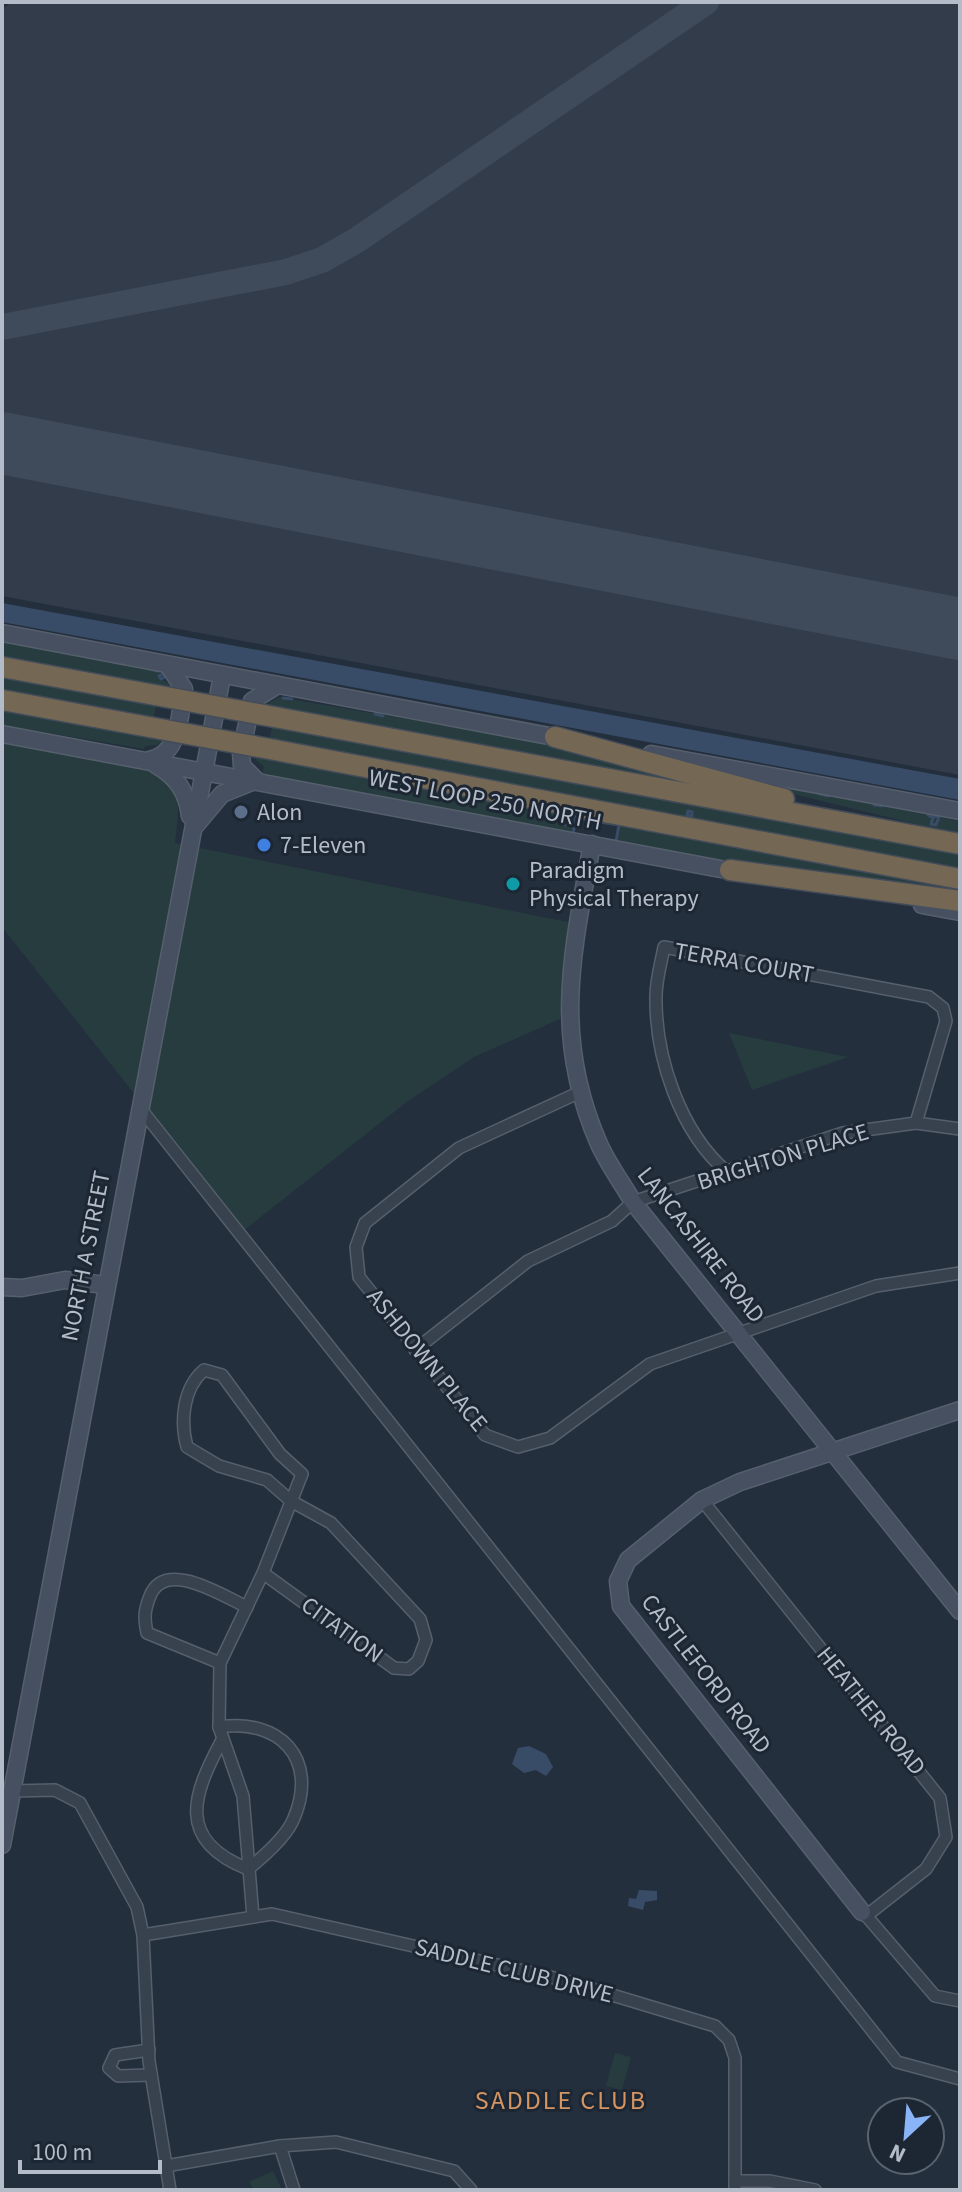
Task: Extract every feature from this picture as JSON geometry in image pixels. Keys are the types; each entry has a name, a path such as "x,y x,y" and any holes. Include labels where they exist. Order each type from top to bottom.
{"highway":[{"path":"2,667 960,844"},
{"path":"2,700 960,879"},
{"path":"555,737 927,837"},
{"path":"730,870 960,901"}],"main road":[{"path":"2,633 960,811"},
{"path":"148,761 161,758 174,744 184,689 168,665"},
{"name":"NORTH A STREET","path":"2,1845 7,1790 222,676"},
{"path":"257,781 242,766 241,752 252,701 276,686"},
{"name":"WEST LOOP 250 NORTH","path":"2,734 960,912"},
{"path":"148,761 167,771 187,795 192,832"},
{"path":"192,832 222,794 238,785 257,781"},
{"name":"LANCASHIRE ROAD","path":"592,844 568,991 570,1042 580,1092 600,1146 633,1202 960,1611"},
{"path":"2,1287 22,1288 65,1280 105,1285"},
{"name":"CASTLEFORD ROAD","path":"864,1914 621,1606 618,1581 628,1560 702,1500 740,1482 960,1410"}],"street":[{"name":"TERRA COURT","path":"727,1172 692,1131 664,1067 656,997 664,947 929,997 943,1008 946,1021 916,1123"},
{"name":"ASHDOWN PLACE","path":"580,1092 459,1148 365,1223 356,1247 359,1277 485,1435 518,1447 550,1438 650,1364 738,1332"},
{"path":"139,1107 897,2062 960,2079"},
{"name":"BRIGHTON PLACE","path":"415,1350 528,1261 612,1221 633,1202 843,1133 916,1123 960,1129"},
{"path":"738,1332 876,1286 960,1273"},
{"path":"253,1917 243,1796 219,1727 220,1663 263,1573 302,1474 280,1454 222,1375 204,1370 191,1381 182,1429 187,1447 219,1466 267,1480 291,1501"},
{"name":"HEATHER ROAD","path":"702,1500 940,1798 946,1837 926,1869 864,1914"},
{"name":"CITATION","path":"263,1573 394,1668 409,1669 418,1661 426,1640 420,1619 331,1523 291,1501"},
{"path":"220,1663 147,1633 143,1614 153,1590 164,1580 184,1579 247,1607"},
{"path":"219,1727 242,1723 265,1729 286,1741 299,1761 301,1792 294,1820 248,1869"},
{"path":"222,1740 199,1783 195,1817 211,1847 248,1869"},
{"path":"7,1790 55,1790 80,1803 137,1907 143,1935 151,2075 170,2190"},
{"name":"SADDLE CLUB DRIVE","path":"143,1935 272,1914 559,1979 715,2026 729,2040 735,2058 735,2186"},
{"name":"CASTLEFORD ROAD","path":"864,1914 935,1996 960,2001"},
{"path":"149,2050 115,2055 109,2068 118,2076 151,2075"},
{"path":"166,2166 280,2146 336,2142 454,2171 471,2190"},
{"path":"280,2146 294,2190"},
{"path":"735,2186 770,2181 815,2190"}],"shaded area":[{"path":"12,2 960,2 960,775 2,596 2,9"}],"green space":[{"path":"2,642 163,672 162,680 169,683 173,691 2,660"},
{"path":"2,677 156,705 153,722 2,694"},
{"path":"279,697 545,743 702,785 261,708"},
{"path":"2,711 162,741 144,749 2,725"},
{"path":"272,727 960,855 960,873 269,743"},
{"path":"2,741 152,769 163,777 175,793 178,810 175,843 572,923 560,1019 474,1057 408,1101 243,1231 2,927"},
{"path":"253,757 576,818 573,834 262,775 264,767"},
{"path":"766,784 960,821 960,835 765,787"},
{"path":"619,825 960,889 960,895 814,879 616,841"},
{"path":"729,1033 848,1057 752,1090"},
{"path":"615,2053 631,2057 622,2090 606,2086"},
{"path":"273,2171 282,2190 254,2190 249,2182"}],"water":[{"path":"2,603 960,779 960,800 2,622"},
{"path":"529,1746 546,1754 553,1767 546,1776 536,1770 524,1773 512,1764 518,1748"},
{"path":"639,1890 657,1891 657,1900 645,1902 643,1910 628,1906 629,1898 636,1899"}],"waterway":[{"path":"114,662 123,664"},
{"path":"150,669 158,671"},
{"path":"163,674 165,677 161,679 159,676 163,674"},
{"path":"283,698 292,699"},
{"path":"375,714 383,716"},
{"path":"820,794 828,796"},
{"path":"874,805 882,806"},
{"path":"688,811 692,812 692,816 687,815 688,811"},
{"path":"565,825 566,815"},
{"path":"928,815 939,817 936,825 931,824 933,818 928,815"},
{"path":"576,818 619,825 616,841 573,834 576,818"}],"taxiway":[{"path":"2,327 286,272 322,260 357,240 706,2"}],"runway":[{"path":"2,443 960,629"}],"place":[{"name":"Alon","path":"241,812"},
{"name":"7-Eleven","path":"264,845"},
{"name":"Paradigm Physical Therapy","path":"513,884"}],"district":[{"name":"SADDLE CLUB","path":"561,2100"}]}
